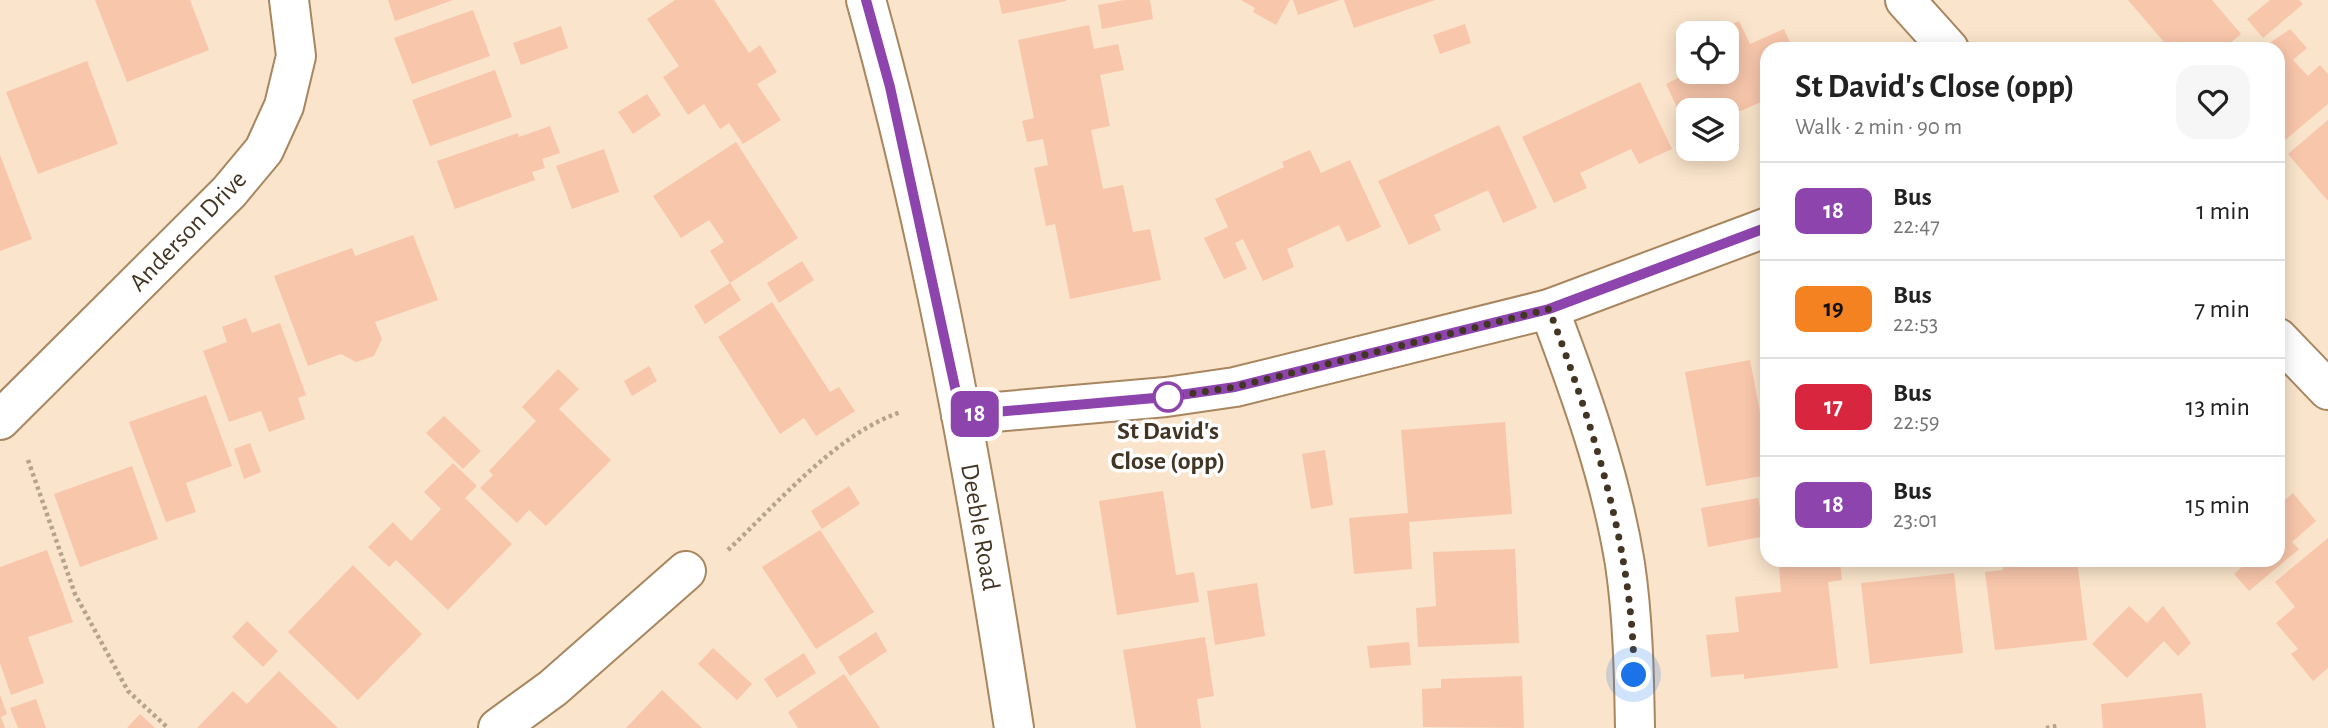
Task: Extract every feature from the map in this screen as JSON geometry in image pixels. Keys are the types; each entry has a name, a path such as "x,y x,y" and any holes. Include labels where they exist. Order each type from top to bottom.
{"street":[{"name":"Anderson Drive","path":"0,420 221,200 264,150 284,106 296,56 289,0"},
{"name":"Deeble Road","path":"866,0 890,87 961,415 1014,728"},
{"path":"1905,0 1943,42"},
{"path":"961,415 1166,397 1235,387 1549,309 1760,230"},
{"path":"1549,309 1590,425 1625,563 1634,649 1635,728"},
{"path":"2285,345 2328,390"},
{"path":"498,728 553,688 686,571"}],"path":[{"path":"686,571 708,569 835,450 884,418 901,412"},
{"path":"28,458 75,594 128,691 168,728"},
{"path":"2046,728 2057,726"}],"building":[{"path":"95,0 190,0 209,50 127,82"},
{"path":"388,0 453,0 395,21"},
{"path":"675,0 714,0 749,53 760,45 777,72 757,84 781,120 743,144 729,123 720,129 704,104 688,115 663,77 679,66 647,19"},
{"path":"999,0 1066,0 1066,1 1002,14"},
{"path":"1125,0 1150,0 1153,19 1102,29 1098,5"},
{"path":"1241,0 1290,0 1276,25 1253,12 1255,8"},
{"path":"1293,0 1340,0 1298,15"},
{"path":"1344,0 1435,0 1354,28"},
{"path":"2128,0 2212,0 2241,34 2231,42 2164,42"},
{"path":"2270,0 2299,0 2303,4 2263,38 2247,19"},
{"path":"473,10 490,56 412,84 394,38"},
{"path":"1739,21 1750,44 1784,29 1790,42 1760,42 1760,103 1739,112 1739,98 1676,98 1676,105 1666,84 1676,79 1676,84 1739,84"},
{"path":"1465,24 1471,43 1440,54 1433,35"},
{"path":"1089,25 1094,49 1118,44 1124,70 1100,75 1110,126 1091,130 1103,189 1123,185 1133,232 1150,229 1161,280 1070,299 1055,224 1046,226 1034,168 1048,165 1043,139 1027,142 1022,121 1034,118 1018,40"},
{"path":"561,26 568,48 521,65 513,43"},
{"path":"2290,29 2307,48 2293,60 2308,76 2320,65 2328,74 2328,104 2285,140 2285,42 2271,42"},
{"path":"87,61 118,144 38,174 6,92"},
{"path":"495,70 512,117 430,146 412,100"},
{"path":"1640,82 1672,149 1639,164 1631,149 1580,173 1587,188 1554,203 1522,137"},
{"path":"647,94 661,115 633,134 618,112"},
{"path":"2328,120 2328,201 2288,154"},
{"path":"1499,125 1537,208 1503,223 1488,190 1434,215 1441,230 1409,245 1378,181"},
{"path":"550,126 560,153 542,159 545,168 532,172 535,180 455,209 437,161 518,133 519,137"},
{"path":"736,142 798,238 730,283 710,251 724,242 709,220 681,238 653,196"},
{"path":"604,149 619,192 572,209 556,166"},
{"path":"1310,150 1321,173 1350,160 1381,227 1347,242 1339,225 1287,249 1294,267 1263,281 1243,239 1235,243 1247,269 1224,279 1204,238 1228,227 1215,199 1284,167 1282,162"},
{"path":"0,155 32,239 0,251"},
{"path":"413,235 438,300 375,322 382,339 374,356 356,362 341,354 308,366 274,276 352,248 355,256"},
{"path":"802,261 814,280 779,303 767,283"},
{"path":"730,283 741,300 705,324 694,306"},
{"path":"772,302 830,392 839,387 855,411 816,436 804,418 780,434 718,337"},
{"path":"246,318 252,333 280,323 306,395 298,398 305,419 269,432 261,411 229,422 203,351 227,342 222,327"},
{"path":"1750,360 1760,412 1760,476 1706,486 1685,372"},
{"path":"649,366 657,381 632,396 624,381"},
{"path":"558,369 579,389 559,409 611,460 546,526 529,510 517,523 480,488 493,475 489,471 536,421 522,407"},
{"path":"206,395 232,466 186,483 196,512 166,522 129,422"},
{"path":"444,416 481,451 463,469 426,433"},
{"path":"1505,422 1512,514 1409,522 1412,569 1354,574 1349,518 1408,513 1401,430"},
{"path":"250,443 261,472 244,479 234,449"},
{"path":"1325,450 1333,505 1311,509 1302,454"},
{"path":"453,463 477,486 465,498 512,544 448,610 396,560 389,567 368,547 393,522 411,541 441,509 424,492"},
{"path":"132,466 158,539 80,567 54,494"},
{"path":"849,486 860,504 822,529 811,511"},
{"path":"1163,491 1176,575 1194,572 1199,602 1117,615 1099,501"},
{"path":"2293,493 2316,521 2292,542 2299,549 2285,561 2285,500"},
{"path":"1758,498 1760,537 1708,547 1701,508"},
{"path":"820,530 874,612 816,649 762,567"},
{"path":"2328,538 2328,668 2313,681 2291,654 2298,649 2276,623 2295,607 2275,582"},
{"path":"1515,549 1519,643 1418,647 1416,608 1436,606 1433,552"},
{"path":"47,550 73,622 28,637 44,683 11,695 0,663 0,567"},
{"path":"353,565 422,634 358,700 288,632"},
{"path":"1779,567 1841,567 1842,580 1828,582 1838,668 1744,679 1744,674 1711,677 1706,635 1739,632 1735,597 1781,592"},
{"path":"2003,567 2078,567 2087,640 1995,650 1985,572 2003,570"},
{"path":"2242,567 2278,567 2249,591 2234,574"},
{"path":"1954,573 1963,653 1870,664 1861,583"},
{"path":"1257,583 1265,636 1215,645 1207,591"},
{"path":"2129,606 2147,623 2163,606 2191,643 2178,656 2164,641 2127,678 2092,644"},
{"path":"247,621 278,651 263,667 232,637"},
{"path":"876,632 887,651 850,676 838,657"},
{"path":"1205,637 1214,696 1197,699 1201,728 1136,728 1123,650"},
{"path":"1409,642 1411,665 1370,668 1367,646"},
{"path":"713,648 752,684 737,700 698,664"},
{"path":"804,653 816,673 777,698 764,679"},
{"path":"279,671 338,728 197,728 233,691 247,704"},
{"path":"844,674 880,728 798,728 788,712"},
{"path":"1522,676 1524,728 1423,727 1422,689 1441,688 1441,679"},
{"path":"662,690 702,728 626,728"},
{"path":"2202,693 2206,728 2103,728 2101,704"},
{"path":"0,695 7,714 1,717 5,728 0,728"},
{"path":"36,699 46,728 18,728 10,708"},
{"path":"140,714 155,728 127,728"}],"bus line":[{"name":"18","path":"866,0 890,87 961,415 1166,397 1235,387 1549,309 1760,230"}],"place":[{"name":"St David's Close (opp)","path":"1168,397"}],"route":[{"path":"1168,397 1235,387 1549,309 1590,425 1625,563 1634,675"}]}
